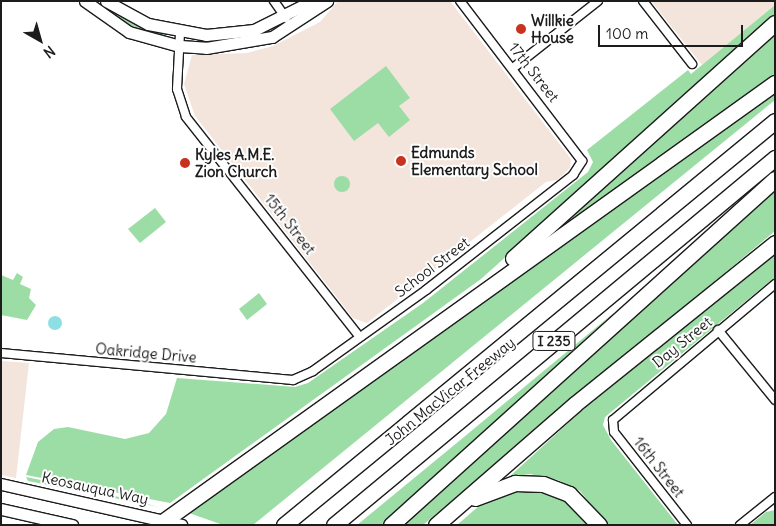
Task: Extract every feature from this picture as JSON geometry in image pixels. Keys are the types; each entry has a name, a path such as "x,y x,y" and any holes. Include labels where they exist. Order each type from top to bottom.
{"highway":[{"path":"461,303 775,23"},
{"path":"161,522 461,303 775,83"},
{"name":"John MacVicar Freeway","path":"284,525 775,121"},
{"name":"John MacVicar Freeway","path":"334,525 775,158"},
{"path":"391,525 775,179"},
{"path":"438,523 575,404 775,243"},
{"path":"438,523 479,496 530,482 569,494 598,525"}],"street":[{"path":"85,1 129,32 180,46 250,43 327,1"},
{"path":"106,1 134,18 180,33 236,34 289,22 312,1"},
{"path":"274,1 289,22"},
{"name":"17th Street","path":"460,1 513,68 582,162"},
{"path":"513,68 598,1"},
{"path":"643,1 692,64"},
{"name":"15th Street","path":"180,33 177,89 186,117 360,337"},
{"name":"School Street","path":"287,380 306,375 360,337 573,175 582,162"},
{"name":"Day Street","path":"612,425 620,410 775,284"},
{"path":"718,330 775,400"},
{"name":"Oakridge Drive","path":"1,353 287,380"},
{"name":"16th Street","path":"612,425 687,525"},
{"name":"Keosauqua Way","path":"1,484 161,522 181,525"},
{"path":"740,525 775,498"},
{"path":"1,509 72,525"}],"shaded area":[{"name":"Edmunds Elementary School","path":"338,1 450,1 571,159 570,168 557,180 546,182 367,323 353,318 195,116 184,84 192,55 247,53 273,46 320,22"},
{"path":"651,1 775,1 775,5 702,65"},
{"path":"1,361 29,363 16,478 1,475"}],"green space":[{"path":"93,1 166,33 164,39 122,22"},
{"path":"775,5 775,16 481,279 170,503 26,475 38,442 54,429 68,427 125,439 149,433 166,414 177,378 295,387 308,383 423,303 588,172 593,162 587,150 688,70 691,74"},
{"path":"775,32 775,77 562,227"},
{"path":"386,66 410,98 399,106 410,120 389,137 378,123 354,141 330,109"},
{"path":"775,92 775,100 253,525 223,525 189,513"},
{"path":"342,176 350,184 342,192 334,184"},
{"path":"775,189 775,231 423,525 403,525"},
{"path":"155,208 166,222 140,243 128,229"},
{"path":"775,251 775,277 605,417 603,425 611,440 678,525 607,525 580,491 558,480 530,474 509,477 598,396"},
{"path":"17,273 23,277 20,284 31,289 29,298 36,305 27,320 1,315 1,275 13,280"},
{"path":"259,293 267,304 247,320 239,309"},
{"path":"616,311 381,525 357,525 464,437"},
{"path":"26,477 95,491 159,507 28,481"},
{"path":"524,487 566,498 593,525 457,525 487,499"},
{"path":"775,510 775,525 750,525 766,512"}],"water":[{"path":"52,316 58,316 62,323 58,330 52,330 48,326 48,320"}],"place":[{"name":"Willkie House","path":"521,29"},
{"name":"Edmunds Elementary School","path":"401,161"},
{"name":"Kyles A.M.E. Zion Church","path":"185,163"}]}
